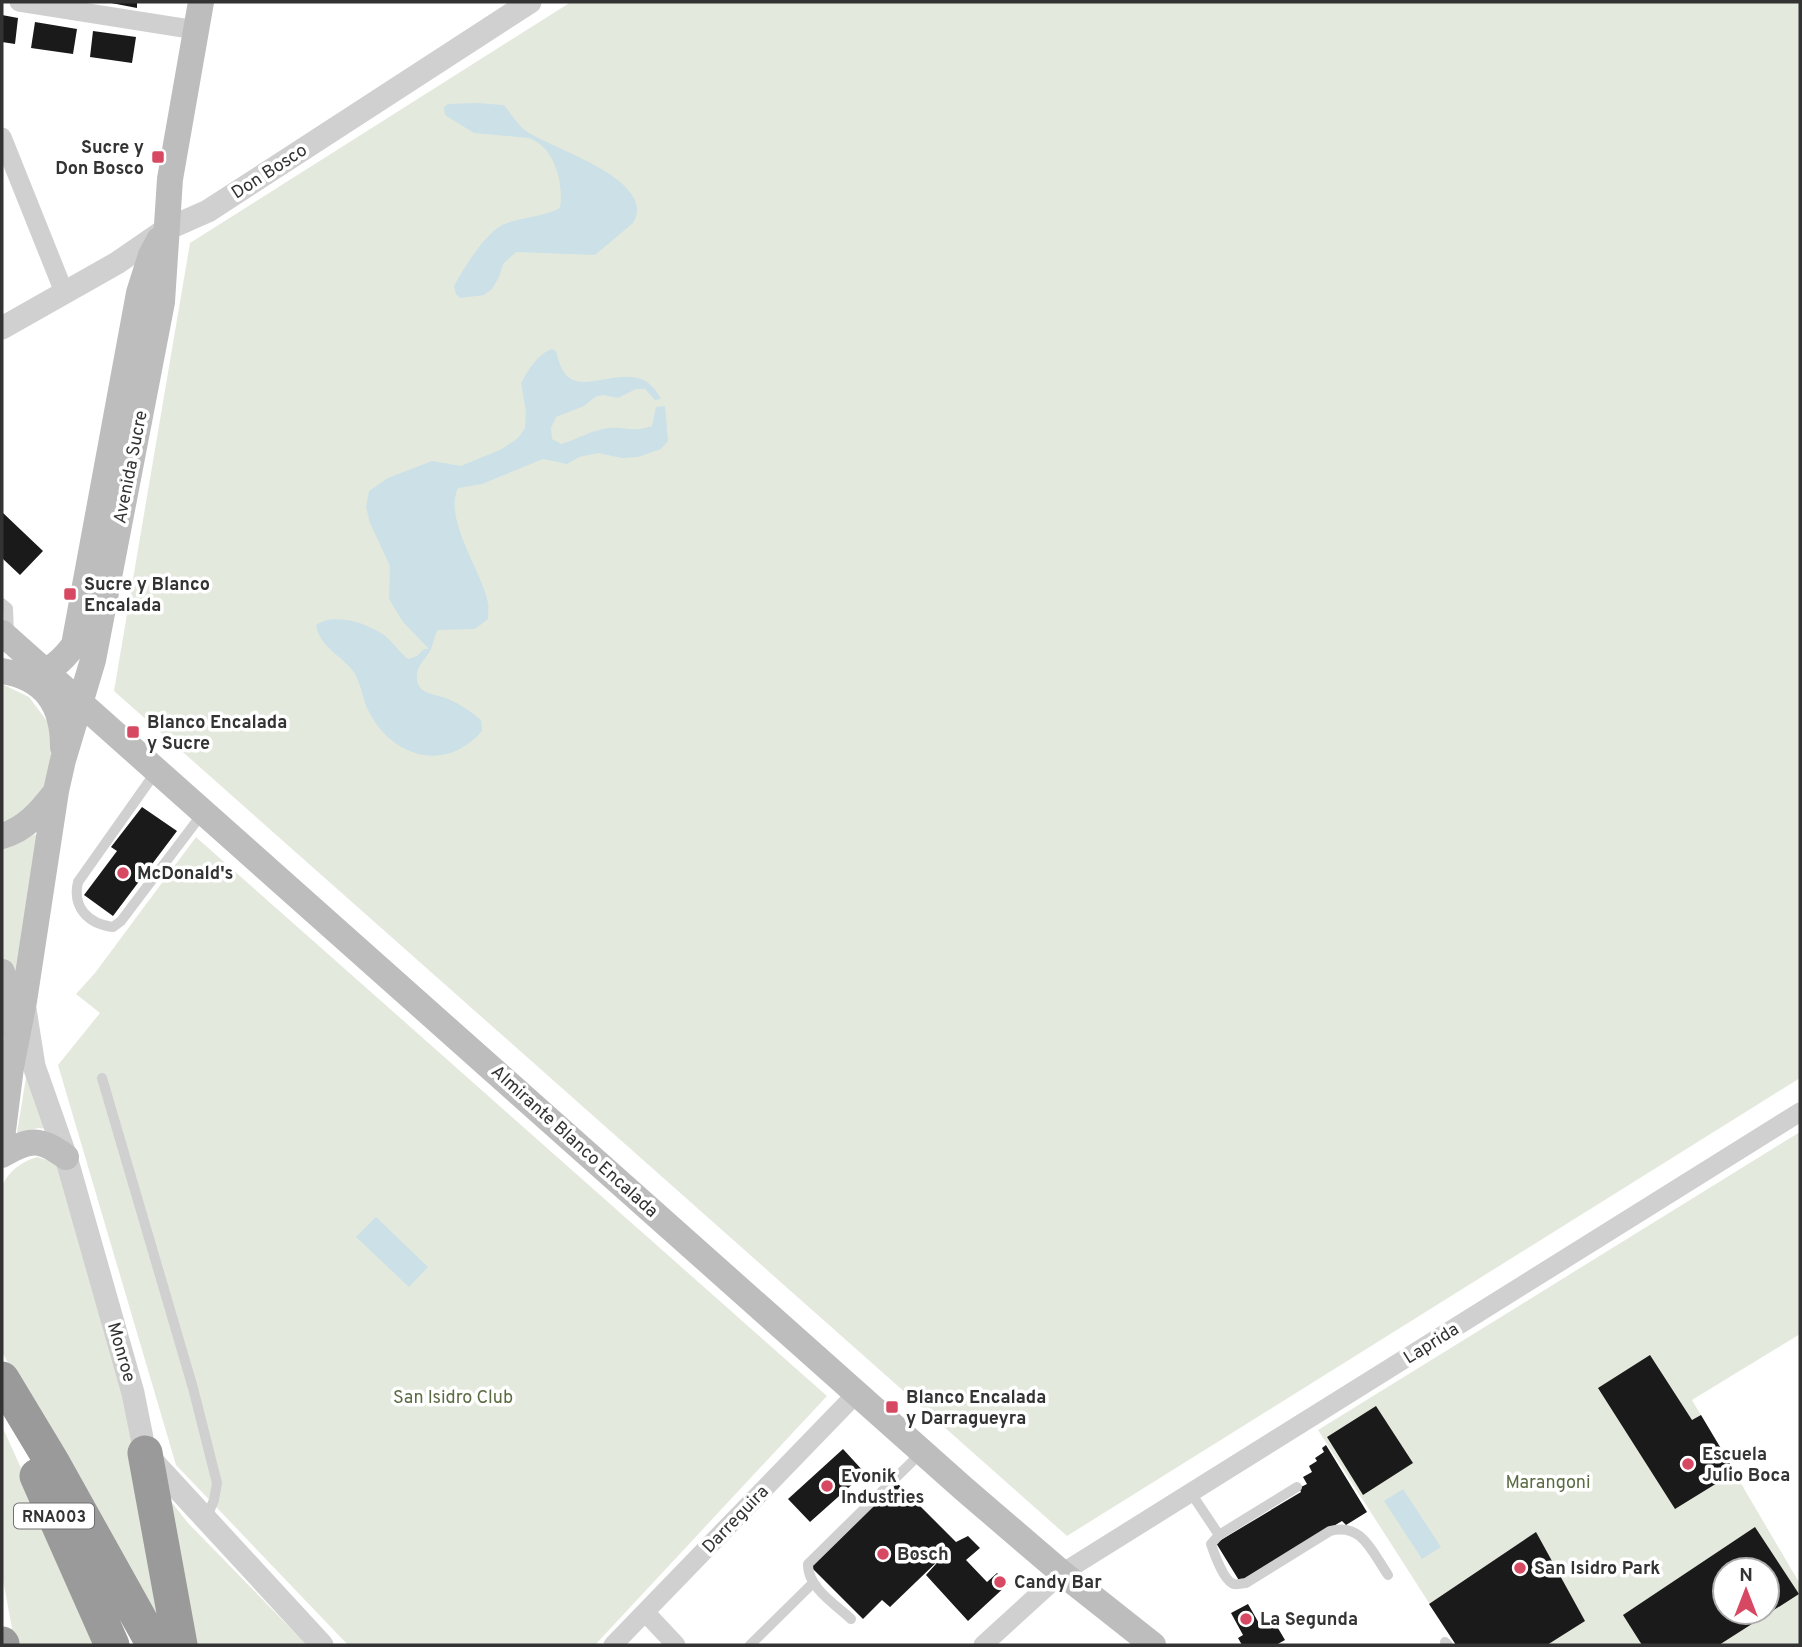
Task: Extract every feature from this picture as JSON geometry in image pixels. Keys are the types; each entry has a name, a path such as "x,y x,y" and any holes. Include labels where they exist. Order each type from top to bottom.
{"highway":[{"path":"2,1382 52,1462 154,1645"},
{"name":"RNA003","path":"2,1382 26,1450 112,1645"},
{"path":"145,1453 180,1645"}],"main road":[{"name":"Avenida Sucre","path":"63,760 93,660 162,302 170,179 201,2"},
{"name":"Avenida Sucre","path":"40,679 58,664 74,645 139,293 151,255 165,230"},
{"name":"Almirante Blanco Encalada","path":"5,636 40,679 80,702 157,769 922,1452 1142,1639"},
{"path":"2,671 40,679 60,723 63,760 11,1067 2,1138"},
{"path":"2,836 22,827 37,816 56,791"},
{"path":"2,972 10,1014 11,1067"},
{"path":"2,1154 33,1141 48,1144 66,1157"}],"street":[{"path":"19,2 196,30"},
{"name":"Don Bosco","path":"2,328 117,262 165,230 208,211 530,2"},
{"path":"2,137 64,292"},
{"name":"Monroe","path":"24,1001 34,1066 66,1157 133,1393 145,1453"},
{"name":"Laprida","path":"983,1645 1062,1573 1800,1112"},
{"name":"Darreguira","path":"613,1645 857,1393"},
{"path":"145,1453 322,1645"},
{"path":"645,1612 677,1645"}],"lane":[{"path":"2,603 8,608 5,636"},
{"path":"157,769 78,881 75,895 79,909 101,925 113,927 121,921 204,811"},
{"path":"102,1078 190,1375 218,1483 205,1520"},
{"path":"851,1619 813,1583 807,1572 808,1564 922,1452"},
{"path":"1297,1487 1219,1535 1211,1544 1214,1555 1229,1581 1234,1584 1246,1583 1330,1531 1342,1528 1357,1532 1388,1575"},
{"path":"1191,1493 1219,1535"},
{"path":"750,1645 813,1583"}],"green space":[{"path":"571,2 1800,2 1800,1078 1067,1536 114,691 190,243"},
{"path":"2,684 29,697 50,725 56,760 44,793 19,817 2,822"},
{"path":"42,832 13,989 2,955 2,847"},
{"name":"San Isidro Club","path":"196,837 827,1396 595,1645 348,1645 176,1465 58,1065 100,1013 76,994 95,973"},
{"path":"27,1071 48,1129 38,1128 17,1133"},
{"name":"Marangoni","path":"1800,1132 1800,1334 1692,1400 1800,1584 1800,1645 1456,1645 1318,1430"},
{"path":"37,1157 53,1162 63,1172 137,1443 171,1645 136,1592 2,1352 2,1186 16,1168"},
{"path":"2,1426 101,1645 15,1645 2,1574"},
{"path":"162,1490 188,1523 307,1645 193,1645"}],"water":[{"path":"448,104 504,105 518,124 529,133 580,157 618,180 631,193 637,208 633,223 595,255 516,252 503,264 492,289 484,295 460,298 454,286 477,250 492,233 507,223 560,208 561,198 556,167 538,143 529,138 474,133 445,115 444,107"},
{"path":"552,349 556,351 563,370 573,380 584,382 638,378 651,385 661,399 655,400 645,389 636,389 618,398 603,395 595,397 584,406 556,417 551,428 552,439 561,444 602,429 639,429 652,426 656,407 665,406 668,441 661,449 638,457 622,458 598,453 579,457 567,464 543,459 482,484 458,488 455,501 459,530 484,590 488,619 475,629 438,630 430,651 418,668 417,682 427,693 452,701 474,714 481,720 482,731 467,744 436,756 404,749 378,726 368,710 355,674 322,640 316,625 332,619 360,623 384,635 408,659 417,656 424,649 429,649 403,622 389,599 390,566 370,523 366,507 369,491 388,478 432,461 461,466 502,449 518,438 525,428 526,412 521,383 537,359"},
{"path":"376,1217 428,1267 409,1287 356,1237"},
{"path":"1403,1489 1441,1547 1422,1559 1384,1501"}],"building":[{"path":"106,2 137,2 137,8"},
{"path":"2,15 18,18 15,44 2,42"},
{"path":"35,22 77,29 73,54 31,48"},
{"path":"93,31 136,37 132,63 90,57"},
{"path":"2,512 43,551 20,575 2,558"},
{"name":"McDonald's","path":"142,807 177,831 113,916 84,895 117,851 111,847"},
{"path":"1650,1355 1692,1420 1701,1415 1735,1472 1675,1509 1598,1388"},
{"path":"1376,1406 1413,1463 1363,1495 1327,1437"},
{"path":"1326,1445 1367,1512 1346,1525 1342,1521 1240,1582 1216,1543 1301,1492 1299,1488 1307,1484 1303,1477 1312,1472 1309,1466 1317,1461 1315,1458 1324,1452 1322,1448"},
{"name":"Evonik Industries","path":"843,1449 865,1473 810,1522 788,1499"},
{"name":"Bosch","path":"896,1482 956,1542 968,1536 980,1548 966,1560 987,1582 997,1573 1008,1584 968,1621 926,1575 944,1555 890,1607 882,1600 863,1619 810,1566"},
{"path":"1755,1527 1774,1556 1712,1556"},
{"name":"San Isidro Park","path":"1536,1532 1585,1621 1547,1645 1456,1645 1429,1604"},
{"path":"1711,1556 1711,1626 1749,1626 1719,1645 1642,1645 1623,1615"},
{"path":"1781,1567 1799,1594 1781,1605"},
{"path":"1248,1604 1260,1625 1272,1618 1285,1640 1276,1645 1242,1645 1238,1638 1243,1635 1231,1613"}],"place":[{"name":"Sucre y Don Bosco","path":"158,157"},
{"name":"Sucre y Blanco Encalada","path":"70,594"},
{"name":"Blanco Encalada y Sucre","path":"133,732"},
{"name":"McDonald's","path":"123,873"},
{"name":"Blanco Encalada y Darragueyra","path":"892,1407"},
{"name":"Escuela Julio Boca","path":"1688,1464"},
{"name":"Evonik Industries","path":"827,1486"},
{"name":"Bosch","path":"883,1554"},
{"name":"San Isidro Park","path":"1520,1568"},
{"name":"Candy Bar","path":"1000,1582"},
{"name":"La Segunda","path":"1246,1619"}]}
